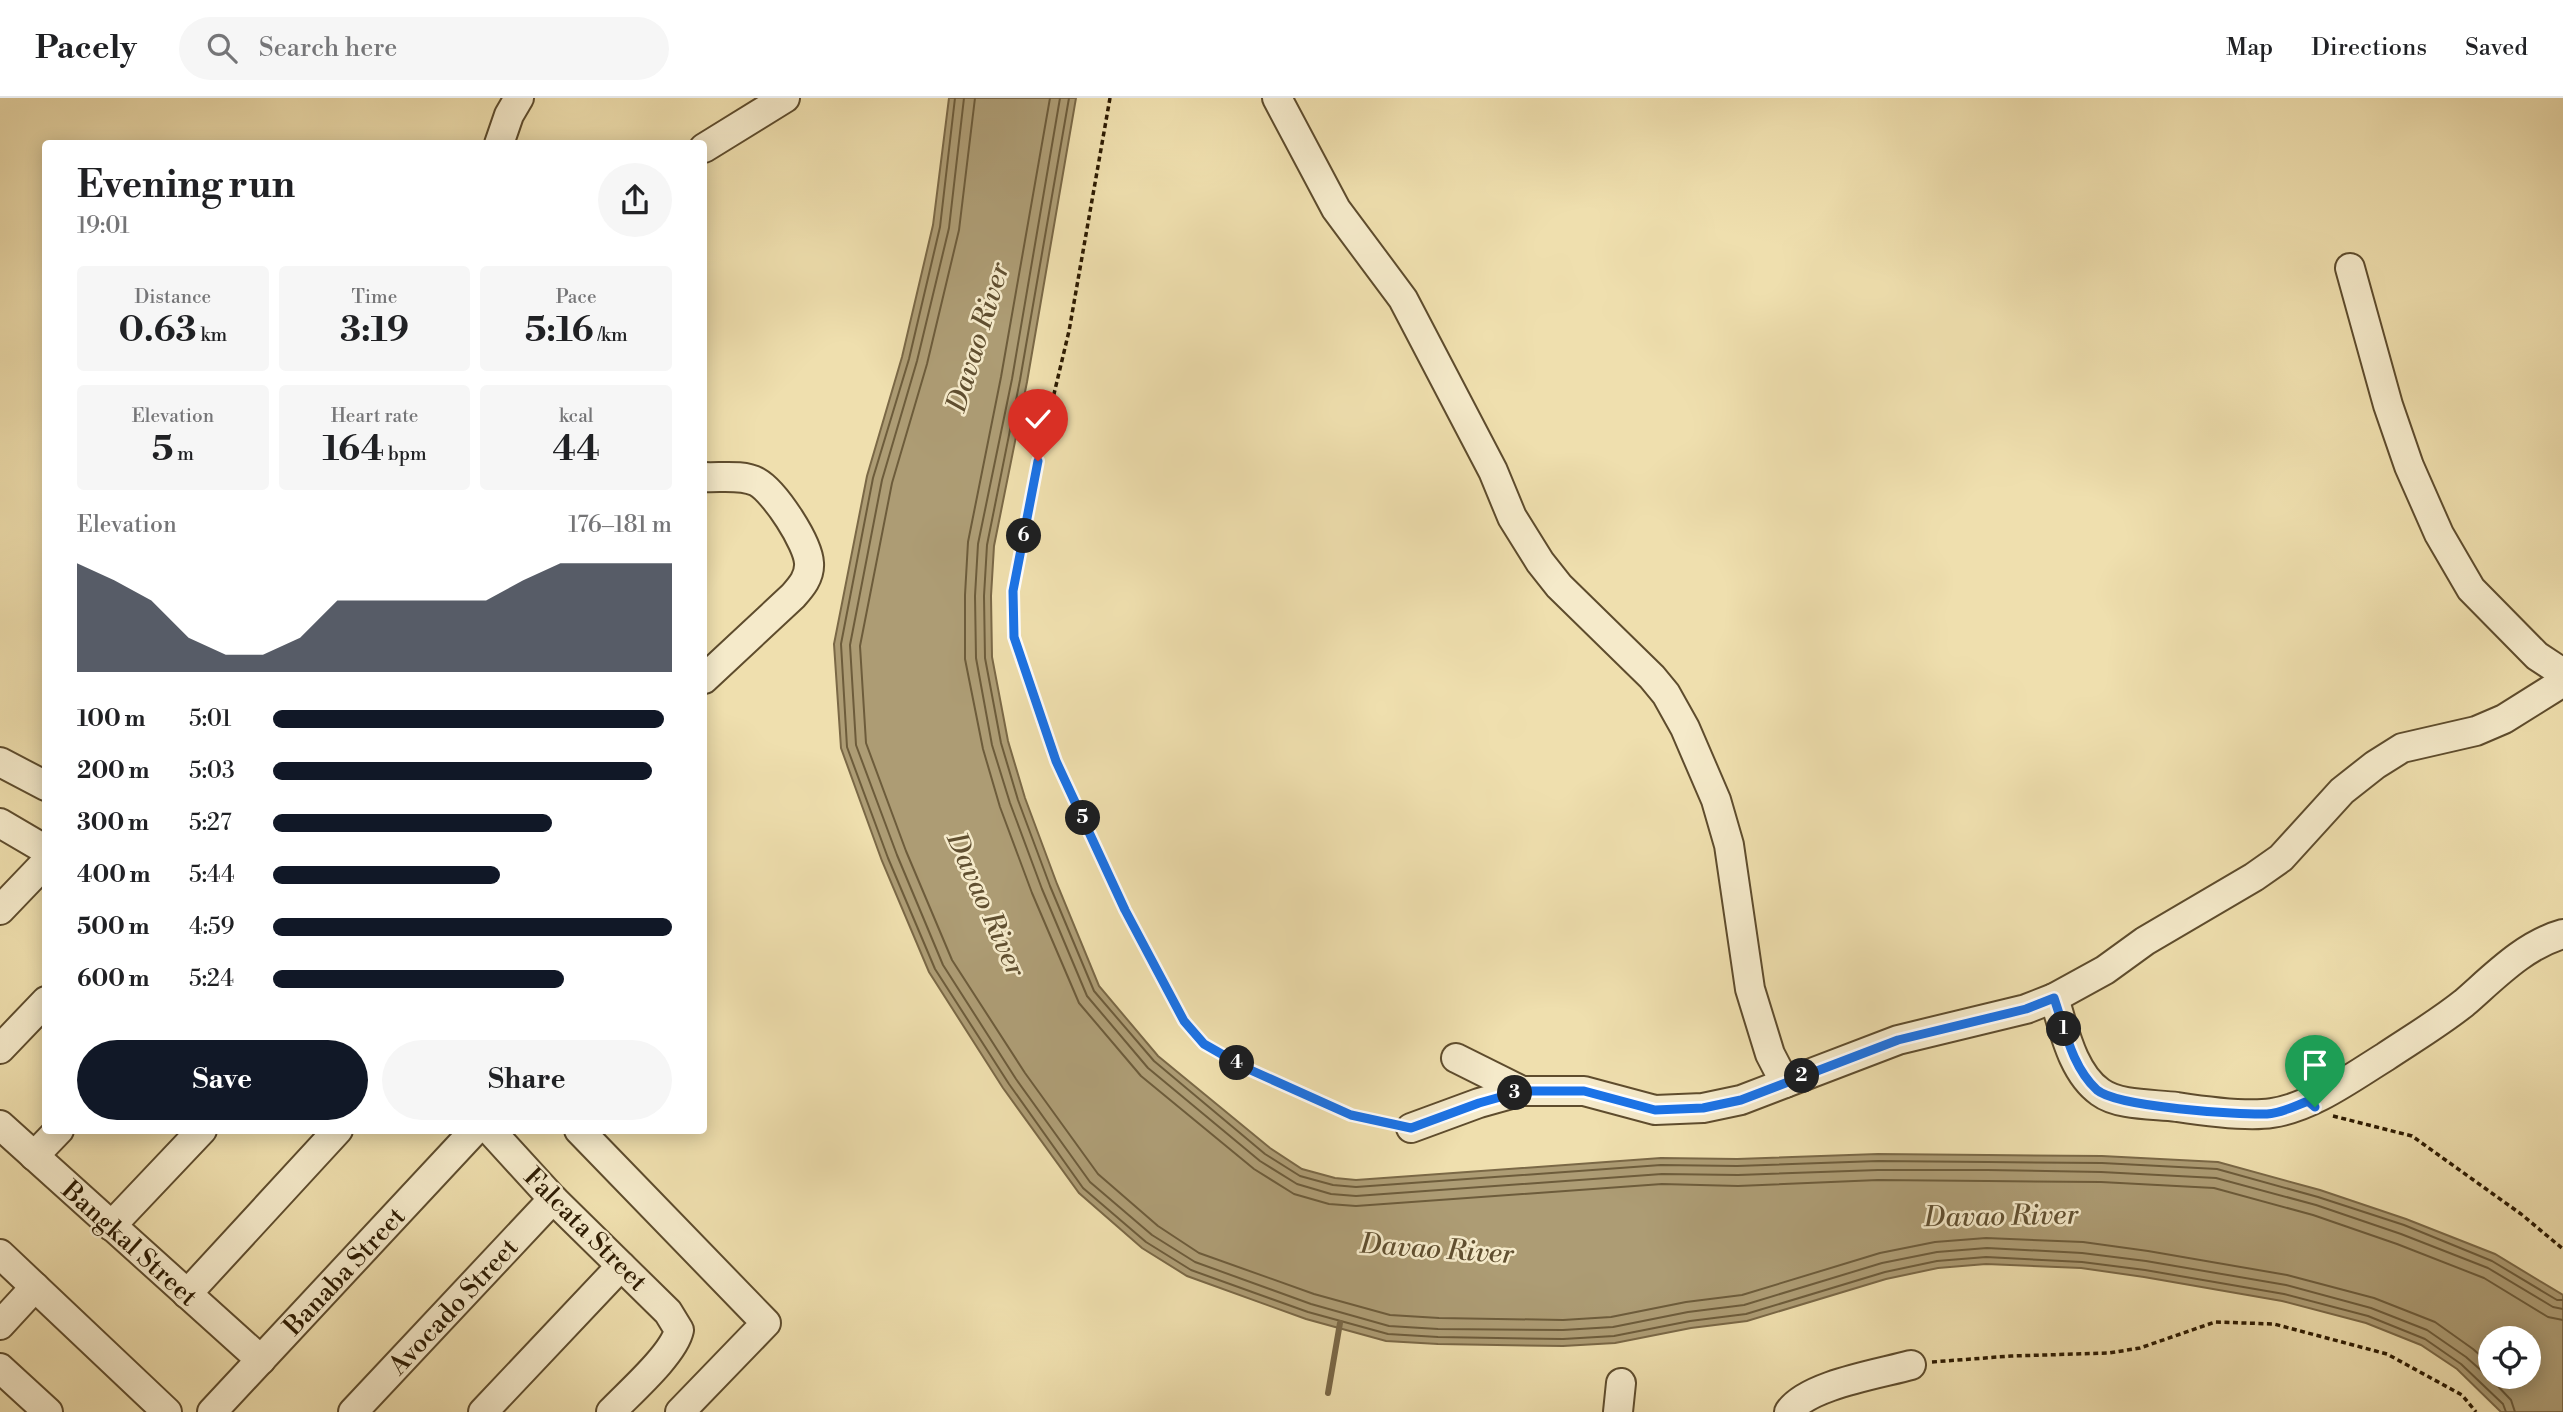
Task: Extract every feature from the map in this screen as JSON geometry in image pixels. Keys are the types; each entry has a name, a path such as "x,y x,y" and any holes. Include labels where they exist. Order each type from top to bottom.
{"street":[{"path":"500,140 509,115 519,98"},
{"path":"707,146 785,98"},
{"path":"1277,98 1336,209 1403,299 1493,471 1512,517 1540,562 1559,586 1652,677 1680,718 1716,800 1729,845 1750,989 1770,1054 1785,1083"},
{"path":"2350,268 2388,405 2439,534 2471,589 2537,656 2563,673"},
{"path":"707,477 743,478 757,482 770,492 803,543 809,563 806,581 793,596 707,676"},
{"path":"1411,1128 1479,1103 1522,1091 1584,1091 1655,1110 1703,1108 1741,1100 1898,1040 2026,1009 2054,998 2105,970 2155,935 2254,877 2281,858 2342,791 2402,748 2476,731 2504,719 2563,682"},
{"path":"0,762 42,784"},
{"path":"0,823 42,848"},
{"path":"0,909 42,866"},
{"path":"2054,998 2084,1077 2100,1093 2147,1104 2261,1114 2284,1111 2347,1081 2445,1018 2521,955 2548,939 2563,934"},
{"path":"0,1049 42,1005"},
{"path":"1457,1058 1522,1091"},
{"name":"Bangkal Street","path":"0,1125 261,1360"},
{"path":"34,1156 55,1134"},
{"path":"111,1226 198,1134"},
{"path":"187,1294 334,1134"},
{"name":"Banaba Street","path":"212,1412 471,1134"},
{"name":"Falcata Street","path":"494,1134 553,1199 668,1312 679,1330 677,1340 666,1354 611,1412"},
{"path":"583,1134 766,1323 680,1412"},
{"name":"Avocado Street","path":"354,1412 553,1199"},
{"path":"0,1254 167,1412"},
{"path":"483,1412 621,1266"},
{"path":"0,1325 35,1287"},
{"path":"1789,1412 1795,1402 1813,1392 1911,1365"},
{"path":"0,1368 48,1412"},
{"path":"1618,1412 1621,1383"}],"path":[{"path":"1110,98 1069,331 1038,461 1013,591 1014,637 1056,761 1125,910 1184,1021 1204,1044 1246,1068 1351,1115 1411,1128"},
{"path":"2308,1101 2336,1118 2412,1136 2521,1214 2563,1249"},
{"path":"1911,1365 1958,1359 2109,1353 2140,1348 2214,1322 2274,1324 2387,1354 2462,1395 2476,1412"}],"water":[{"name":"Davao River","path":"949,98 1076,98 1027,382 994,546 992,657 1008,741 1025,798 1099,986 1158,1056 1270,1148 1302,1169 1335,1178 1356,1180 1661,1158 1737,1159 1878,1154 2102,1156 2218,1162 2320,1190 2406,1219 2495,1254 2563,1295 2563,1412 2501,1412 2457,1369 2421,1345 2366,1323 2282,1301 2081,1268 1986,1264 1938,1268 1886,1279 1747,1321 1691,1328 1615,1343 1563,1346 1438,1344 1386,1341 1306,1319 1187,1276 1142,1248 1079,1193 1003,1088 929,972 882,861 841,748 834,644 867,476 902,357 933,225"}],"waterway":[{"path":"1328,1393 1340,1323"}],"route":[{"path":"1038,461 1013,591 1014,637 1056,761 1125,910 1184,1021 1204,1044 1246,1068 1351,1115 1411,1128 1479,1103 1522,1091 1584,1091 1655,1110 1703,1108 1741,1100 1898,1040 2026,1009 2054,998 2084,1077 2100,1093 2121,1100 2188,1109 2269,1114 2308,1101 2315,1107"}]}
